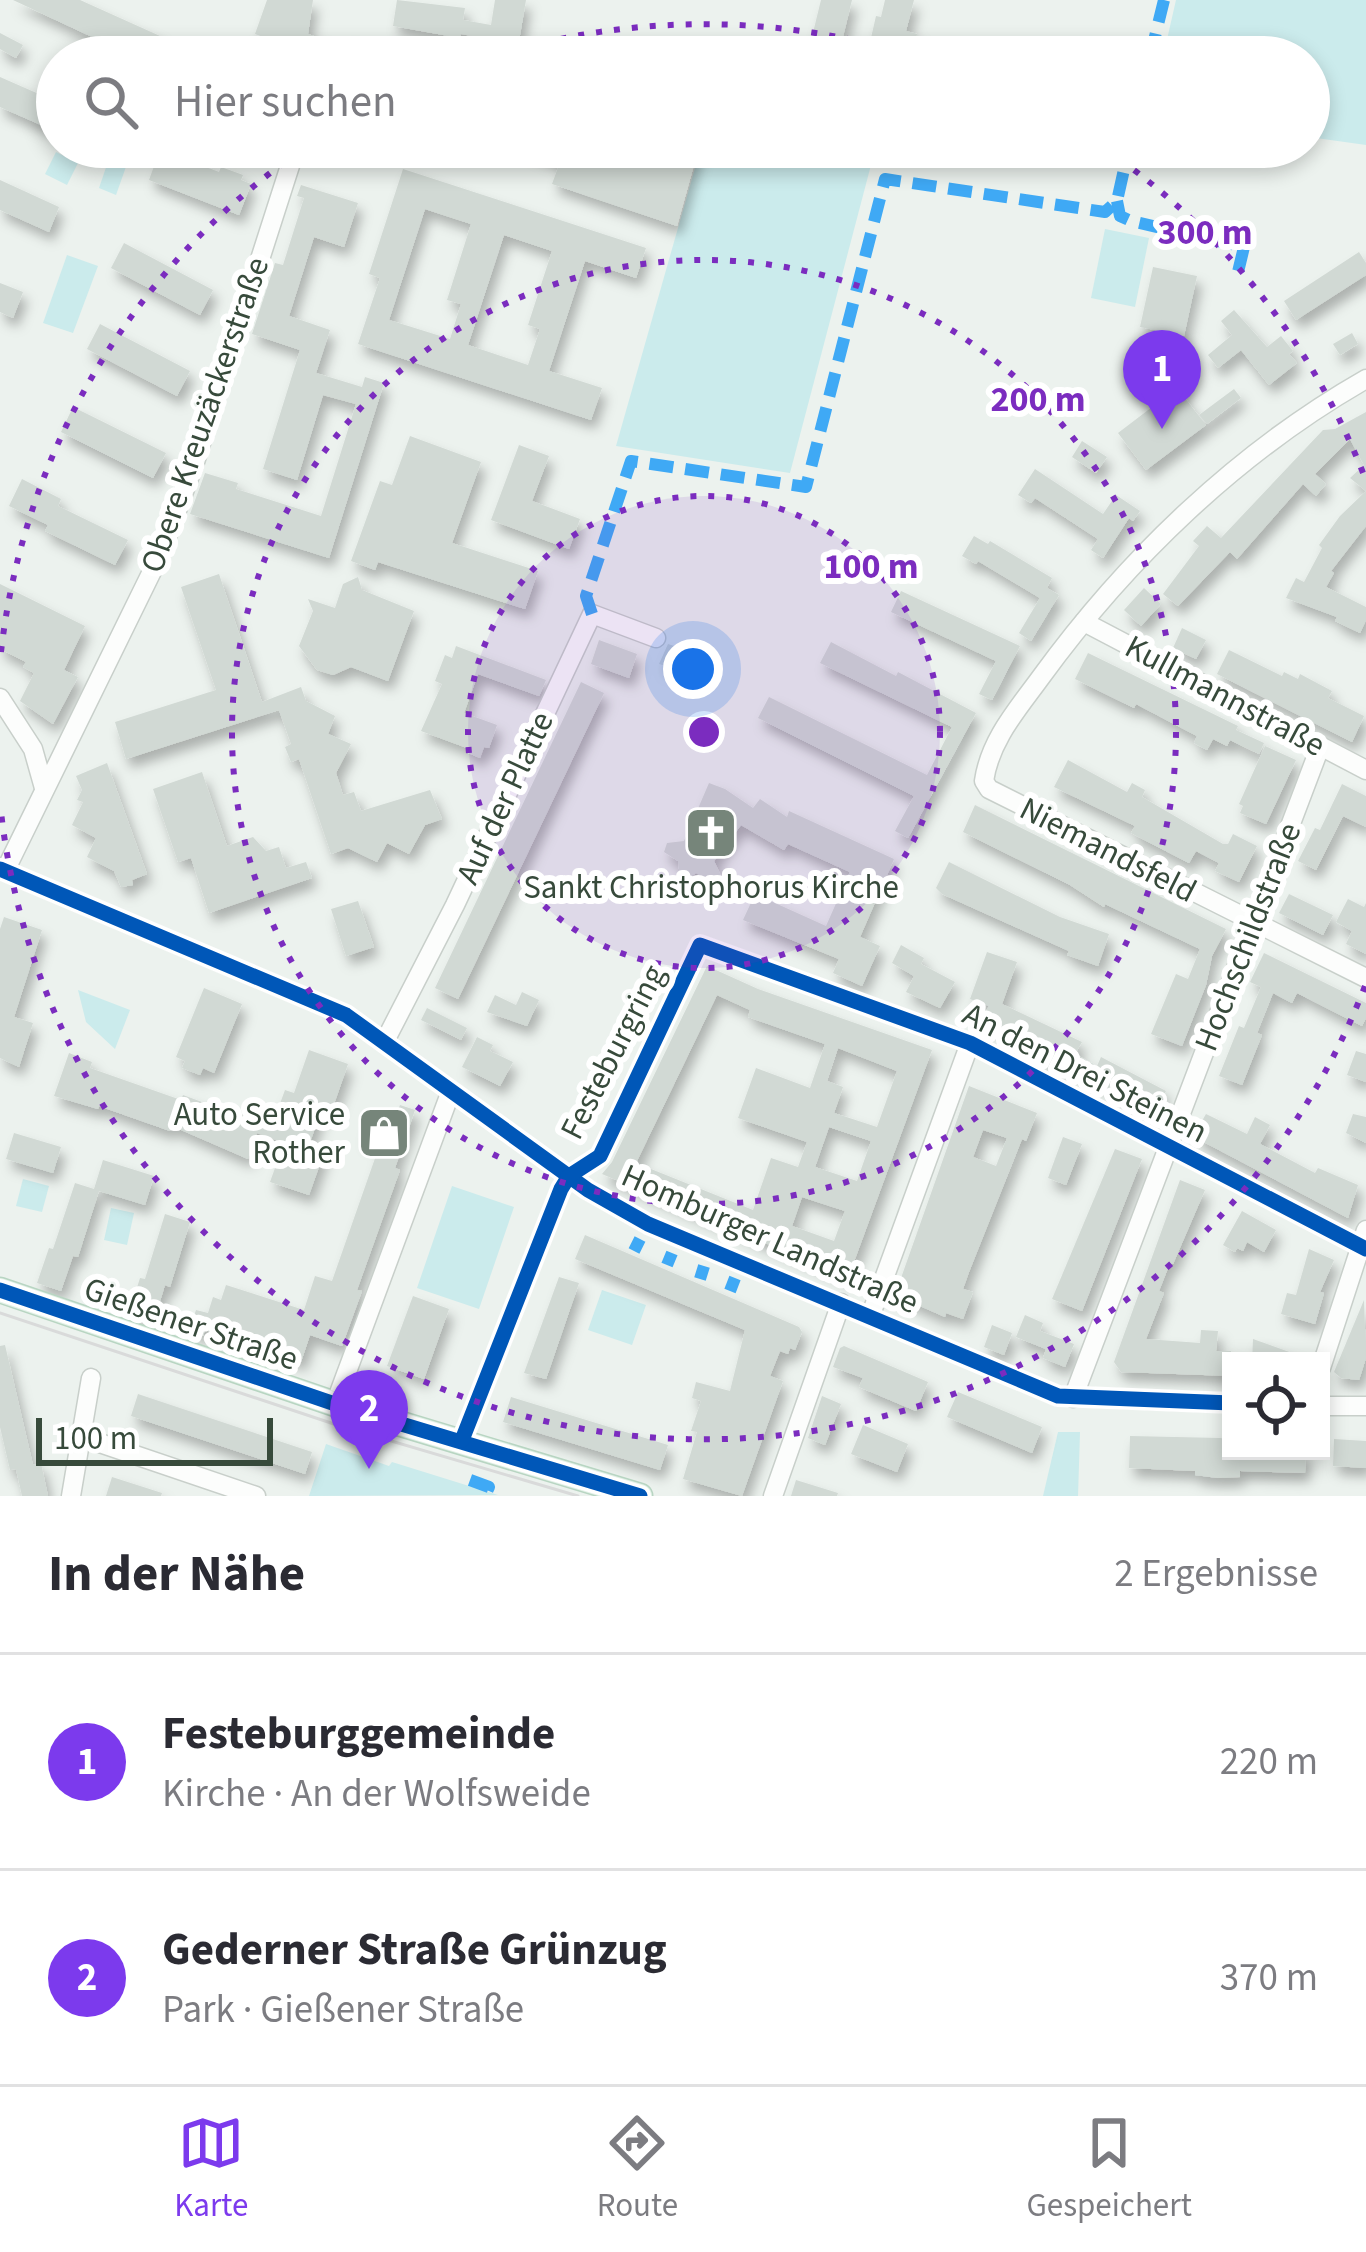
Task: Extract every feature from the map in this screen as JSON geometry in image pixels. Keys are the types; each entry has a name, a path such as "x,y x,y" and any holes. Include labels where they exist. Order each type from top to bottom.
{"main road":[{"name":"Gießener Straße","path":"0,1290 335,1404 640,1496"}],"street":[{"name":"Obere Kreuzäckerstraße","path":"2,870 161,553 289,168"},
{"path":"1084,622 1152,546 1226,478 1267,444 1366,379"},
{"name":"Auf der Platte","path":"385,1041 455,905 592,614 656,638"},
{"name":"Kullmannstraße","path":"1084,622 1366,770"},
{"name":"Niemandsfeld","path":"1084,622 988,754 984,781 989,789 1366,978"},
{"path":"0,698 33,749 44,788"},
{"name":"Hochschildstraße","path":"1073,1398 1321,747"},
{"name":"Homburger Landstraße","path":"2,870 346,1015 569,1176 648,1224 1046,1392 1073,1398 1222,1403"},
{"name":"An den Drei Steinen","path":"700,945 970,1043 1167,1148 1364,1242"},
{"name":"Festeburgring","path":"569,1176 600,1156 700,945"},
{"path":"870,1317 970,1043"},
{"path":"335,1404 451,1091"},
{"path":"462,1440 569,1176"},
{"path":"1326,1352 1364,1242"},
{"path":"773,1496 841,1303"},
{"path":"70,1496 92,1378"},
{"path":"1330,1406 1366,1406"},
{"path":"82,1437 256,1496"}],"shaded area":[{"path":"1176,0 1366,0 1366,145 1330,140 1330,36 1168,36"},
{"path":"48,168 76,168 67,185 45,174"},
{"path":"106,168 126,168 116,195 99,188"},
{"path":"695,168 870,168 790,473 616,446"},
{"path":"1105,229 1149,238 1135,307 1091,298"},
{"path":"67,255 98,266 73,333 43,323"},
{"path":"78,990 130,1010 115,1049 86,1022"},
{"path":"23,1179 49,1186 42,1212 16,1206"},
{"path":"452,1186 514,1207 479,1309 417,1288"},
{"path":"111,1208 134,1213 127,1245 104,1240"},
{"path":"602,1290 646,1305 632,1345 588,1330"},
{"path":"1058,1432 1080,1432 1078,1496 1043,1496"},
{"path":"326,1444 389,1466 392,1462 498,1495 309,1496"}],"building":[{"path":"13,0 80,0 160,36 90,36"},
{"path":"267,0 313,0 308,34 314,36 255,34"},
{"path":"397,0 465,8 463,20 491,25 495,0 526,0 520,36 449,36 393,26"},
{"path":"821,0 852,0 843,36 812,36"},
{"path":"885,0 914,0 906,31 917,36 871,36 876,16 881,17"},
{"path":"0,33 23,45 16,58 0,49"},
{"path":"0,77 36,93 36,123 0,107"},
{"path":"153,168 219,172 224,168 243,175 241,180 251,184 239,215 149,180"},
{"path":"558,168 693,168 677,226 552,184"},
{"path":"403,169 646,248 636,278 585,261 549,371 602,388 591,420 358,344 380,278 369,274","holes":["425,209 471,224 447,300 461,304 450,339 389,320","504,235 552,251 528,325 540,329 528,365 468,345"]},
{"path":"0,180 59,207 49,232 0,210"},
{"path":"301,185 358,203 344,247 314,237 289,316 330,330 316,373 362,387 365,377 384,383 329,558 190,514 205,473 238,483 236,489 321,516 356,404 323,395 297,480 263,469 300,350 252,334 275,263 283,265 304,198 297,196"},
{"path":"124,243 213,290 200,315 111,268"},
{"path":"1359,252 1366,275 1296,320 1284,301"},
{"path":"1153,267 1197,276 1184,336 1140,327"},
{"path":"0,283 23,292 13,318 0,312"},
{"path":"1234,310 1267,347 1281,336 1293,351 1289,354 1297,363 1269,385 1241,350 1218,368 1208,355 1232,335 1221,321"},
{"path":"100,324 190,371 177,396 87,349"},
{"path":"1352,333 1358,344 1340,355 1333,344"},
{"path":"1177,388 1206,425 1146,470 1118,433"},
{"path":"1234,389 1241,398 1207,424 1199,415"},
{"path":"73,407 166,453 153,478 61,432"},
{"path":"1366,412 1366,491 1350,478 1364,465 1350,439 1315,474 1326,484 1316,496 1303,484 1237,559 1230,552 1178,606 1163,594 1199,546 1193,541 1207,526 1221,538 1323,430 1335,429"},
{"path":"410,436 481,462 452,543 538,571 525,609 378,562 375,570 351,561 380,481 392,485"},
{"path":"1082,441 1107,457 1096,473 1072,457"},
{"path":"519,445 549,456 532,501 580,519 569,549 491,520"},
{"path":"1035,469 1103,514 1116,495 1140,511 1133,521 1129,518 1103,558 1091,550 1098,539 1035,498 1031,503 1018,495"},
{"path":"22,479 61,499 58,506 128,540 115,565 45,531 48,525 9,506"},
{"path":"1366,491 1366,526 1331,571 1326,587 1366,607 1360,633 1335,621 1337,617 1286,598 1296,578 1304,582 1322,548 1319,545 1340,516"},
{"path":"974,536 1052,578 1047,588 1059,595 1031,641 1019,633 1040,598 962,556"},
{"path":"219,574 262,702 301,687 306,701 335,716 328,734 351,744 336,773 343,795 354,792 361,811 430,790 442,819 425,825 409,854 387,843 377,862 348,848 331,854 299,759 291,762 285,747 291,744 279,710 126,759 115,722 216,690 181,587"},
{"path":"358,577 362,590 414,611 388,681 351,667 333,675 317,670 299,646 313,611 308,599 335,608 343,584"},
{"path":"0,584 85,626 64,670 78,677 53,724 20,701 34,673 23,667 26,662 0,649"},
{"path":"1144,588 1161,604 1141,626 1124,610"},
{"path":"901,591 1020,646 992,700 979,694 996,661 891,612"},
{"path":"1182,628 1206,640 1196,659 1173,648"},
{"path":"599,640 637,654 629,678 591,664"},
{"path":"831,642 976,713 908,838 895,831 914,796 758,718 769,697 927,775 952,727 820,663"},
{"path":"668,644 693,652 686,673 659,664"},
{"path":"456,646 546,680 539,696 478,674 464,713 497,725 480,758 466,752 467,748 421,731 442,684 435,681 445,655 452,658"},
{"path":"1229,650 1282,676 1284,672 1298,679 1300,674 1332,691 1328,698 1364,716 1352,742 1217,674"},
{"path":"1088,653 1238,726 1236,730 1264,743 1259,754 1230,740 1227,746 1213,739 1207,750 1194,743 1197,736 1075,679"},
{"path":"581,682 604,693 458,999 435,988"},
{"path":"1265,746 1296,760 1266,824 1240,813 1243,806 1239,804"},
{"path":"1068,760 1127,792 1132,783 1145,790 1142,797 1223,844 1233,834 1257,846 1239,882 1215,871 1219,863 1196,851 1189,863 1131,833 1135,826 1054,787"},
{"path":"107,763 147,874 121,887 114,871 87,857 96,838 72,825 83,802 77,800 82,790 76,776"},
{"path":"202,772 227,846 253,837 266,851 279,847 286,868 306,862 312,878 209,913 191,858 178,862 153,789"},
{"path":"709,783 753,808 760,799 787,817 789,811 894,859 860,937 880,946 862,986 833,973 839,959 743,920 755,894 826,926 850,872 788,844 784,850 741,825 714,861 721,876 713,883 696,873 681,885 678,861 664,852 667,843 684,841"},
{"path":"1342,784 1366,796 1366,827 1343,816 1316,870 1298,861 1315,828 1320,830"},
{"path":"975,805 1226,929 1212,956 1182,1046 1151,1034 1176,974 1188,979 1200,949 1104,907 963,832"},
{"path":"949,862 1060,917 1109,934 1098,966 942,894 936,888"},
{"path":"1289,894 1333,915 1323,935 1279,913"},
{"path":"1348,899 1364,907 1366,903 1366,954 1346,944 1352,931 1336,922"},
{"path":"358,901 374,947 346,956 331,909"},
{"path":"4,917 42,930 14,1017 33,1023 19,1067 0,1058 0,929"},
{"path":"901,945 924,958 921,964 955,982 940,1008 906,992 914,976 892,963"},
{"path":"987,952 1017,962 1002,1004 1082,1042 1075,1054 1097,1066 1101,1057 1166,1091 1154,1114 1027,1050 1029,1046 981,1020 989,1006 970,999"},
{"path":"1264,953 1366,1003 1366,1018 1362,1026 1297,993 1292,1003 1273,993 1242,1085 1219,1076 1261,987 1250,982"},
{"path":"707,966 758,989 932,1050 848,1278 602,1174","holes":["717,995 750,1010 748,1017 825,1044 810,1088 756,1068 738,1118 807,1142 798,1167 771,1158 753,1210 636,1163","838,1048 897,1071 877,1127 834,1113 843,1087 827,1081","829,1127 871,1141 857,1181 815,1167","802,1197 845,1211 834,1241 792,1226"]},
{"path":"204,988 242,1004 214,1073 203,1068 200,1075 182,1068 185,1061 176,1057"},
{"path":"522,992 539,1000 527,1026 487,1012 495,995 516,1005"},
{"path":"427,1008 467,1028 461,1040 421,1020"},
{"path":"477,1037 493,1045 490,1051 513,1062 500,1086 462,1067"},
{"path":"309,1050 348,1064 333,1107 324,1103 309,1145 325,1150 309,1195 270,1182 284,1143 257,1133 248,1159 172,1126 170,1131 54,1096 69,1053 92,1062 90,1068 181,1100 183,1095 237,1115 239,1109 268,1120 285,1090 294,1093"},
{"path":"1356,1051 1366,1054 1366,1082 1347,1075"},
{"path":"969,1086 1037,1113 969,1272 963,1289 973,1292 963,1319 946,1313 945,1317 895,1295","holes":["983,1130 1007,1138 996,1166 973,1157"]},
{"path":"400,1105 415,1110 342,1346 310,1335 301,1362 205,1330 203,1336 189,1331 196,1310 208,1313 213,1297 221,1300 226,1285 304,1310 315,1276 332,1281 380,1144 361,1138 366,1120 391,1128"},
{"path":"1206,1114 1247,1134 1255,1117 1270,1125 1260,1144 1315,1173 1318,1168 1358,1185 1348,1218 1198,1139 1195,1133"},
{"path":"1353,1114 1366,1117 1366,1143 1346,1133"},
{"path":"14,1133 61,1147 53,1173 6,1159"},
{"path":"1063,1137 1082,1144 1066,1185 1048,1178"},
{"path":"1115,1149 1142,1159 1082,1311 1052,1299"},
{"path":"103,1160 154,1176 145,1205 99,1191 78,1257 73,1256 61,1291 37,1283 75,1183 94,1189"},
{"path":"1180,1180 1205,1190 1170,1263 1146,1339 1200,1343 1201,1330 1218,1331 1216,1351 1231,1351 1222,1352 1222,1376 1121,1372 1114,1362"},
{"path":"1242,1211 1276,1230 1264,1252 1247,1242 1243,1251 1237,1248 1235,1252 1223,1245"},
{"path":"165,1214 190,1222 154,1321 129,1313"},
{"path":"585,1235 799,1327 802,1332 795,1350 780,1351 770,1376 783,1381 742,1496 683,1479 697,1432 691,1431 701,1401 692,1398 696,1382 730,1391 745,1330 575,1259"},
{"path":"1309,1249 1334,1260 1320,1292 1324,1293 1315,1324 1281,1314 1287,1293 1296,1295"},
{"path":"559,1277 579,1283 546,1379 524,1373"},
{"path":"413,1296 449,1309 424,1379 387,1366"},
{"path":"1364,1300 1366,1358 1359,1380 1341,1378 1334,1372"},
{"path":"1025,1315 1043,1323 1040,1331 1074,1344 1065,1367 1043,1358 1046,1349 1016,1337"},
{"path":"992,1325 1012,1333 1004,1355 984,1347"},
{"path":"1253,1339 1289,1352 1252,1352"},
{"path":"5,1345 33,1465 41,1463 48,1496 22,1496 16,1469 10,1470 0,1427 0,1346"},
{"path":"844,1346 928,1382 916,1411 859,1387 863,1378 833,1367"},
{"path":"958,1392 1042,1427 1032,1453 947,1417"},
{"path":"138,1394 312,1452 305,1474 131,1416"},
{"path":"822,1396 841,1404 825,1445 808,1438"},
{"path":"511,1397 668,1445 660,1470 503,1422"},
{"path":"863,1425 908,1444 897,1472 851,1454"},
{"path":"1130,1436 1221,1438 1222,1460 1306,1460 1305,1473 1240,1471 1240,1477 1218,1478 1195,1475 1195,1471 1129,1468"},
{"path":"1334,1439 1366,1441 1366,1468 1333,1466"},
{"path":"112,1477 162,1493 161,1496 106,1496"},
{"path":"796,1480 838,1493 837,1496 791,1496"}],"tram line":[{"path":"0,1313 337,1425 578,1496"}],"marked path":[{"path":"1155,36 1164,0"},
{"path":"592,614 586,596 631,461 806,487 885,179 1105,212 1117,201 1124,168"},
{"path":"1117,201 1120,216 1131,221 1244,247 1238,272"},
{"path":"634,1251 640,1239"},
{"path":"667,1265 672,1253"},
{"path":"700,1279 704,1266"},
{"path":"730,1291 735,1278"},
{"path":"470,1480 489,1487 485,1496"}],"cycle path":[{"path":"0,869 346,1015 588,1190 648,1224 1058,1396 1222,1403"},
{"path":"462,1440 561,1189 569,1176 600,1156 700,945 970,1043 1366,1249"},
{"path":"0,1290 335,1404 640,1496"}],"place":[{"name":"Festeburggemeinde","path":"1162,429"},
{"name":"Sankt Christophorus Kirche","path":"711,833"},
{"name":"Auto Service Rother","path":"384,1133"},
{"name":"Gederner Straße Grünzug","path":"369,1469"}]}
